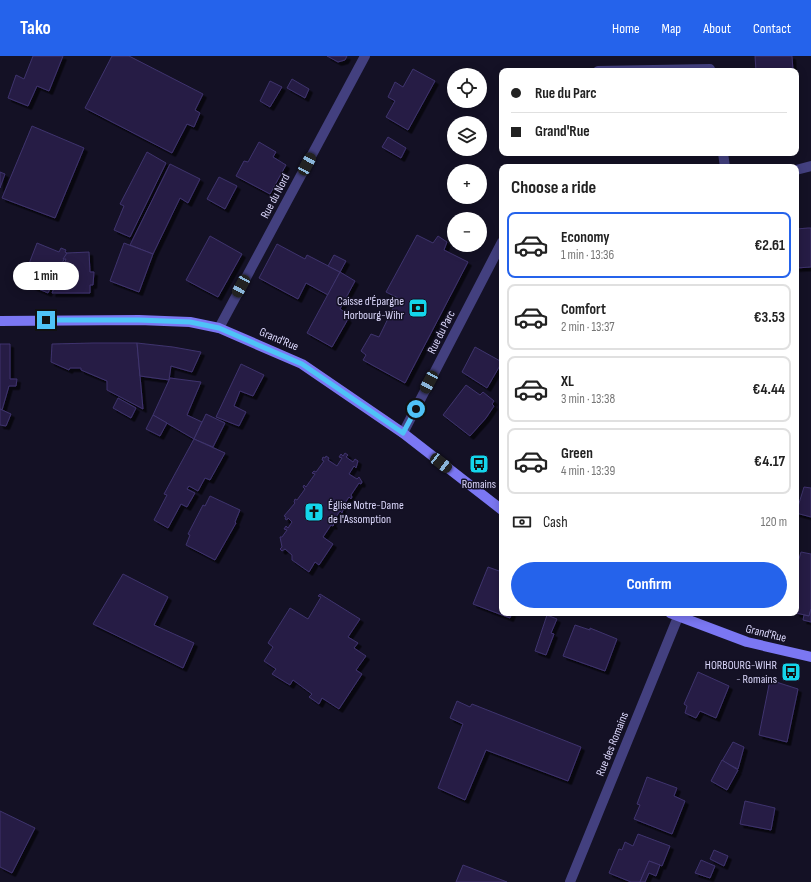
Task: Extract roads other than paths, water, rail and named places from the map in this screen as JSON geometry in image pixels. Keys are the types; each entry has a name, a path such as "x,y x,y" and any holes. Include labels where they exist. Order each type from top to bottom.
{"main road":[{"name":"Grand'Rue","path":"0,321 147,320 190,322 219,328 302,364 403,433 499,508"},
{"name":"Grand'Rue","path":"677,616 747,642 811,657"}],"street":[{"name":"Rue du Nord","path":"219,328 365,56"},
{"path":"799,169 811,166"},
{"name":"Rue du Parc","path":"403,433 499,248"},
{"name":"Rue des Romains","path":"570,882 674,616"}],"place":[{"name":"Caisse d'Épargne Horbourg-Wihr","path":"418,308"},
{"name":"Romains","path":"479,464"},
{"name":"Église Notre-Dame de l'Assomption","path":"314,512"},
{"name":"HORBOURG-WIHR - Romains","path":"791,672"}]}
